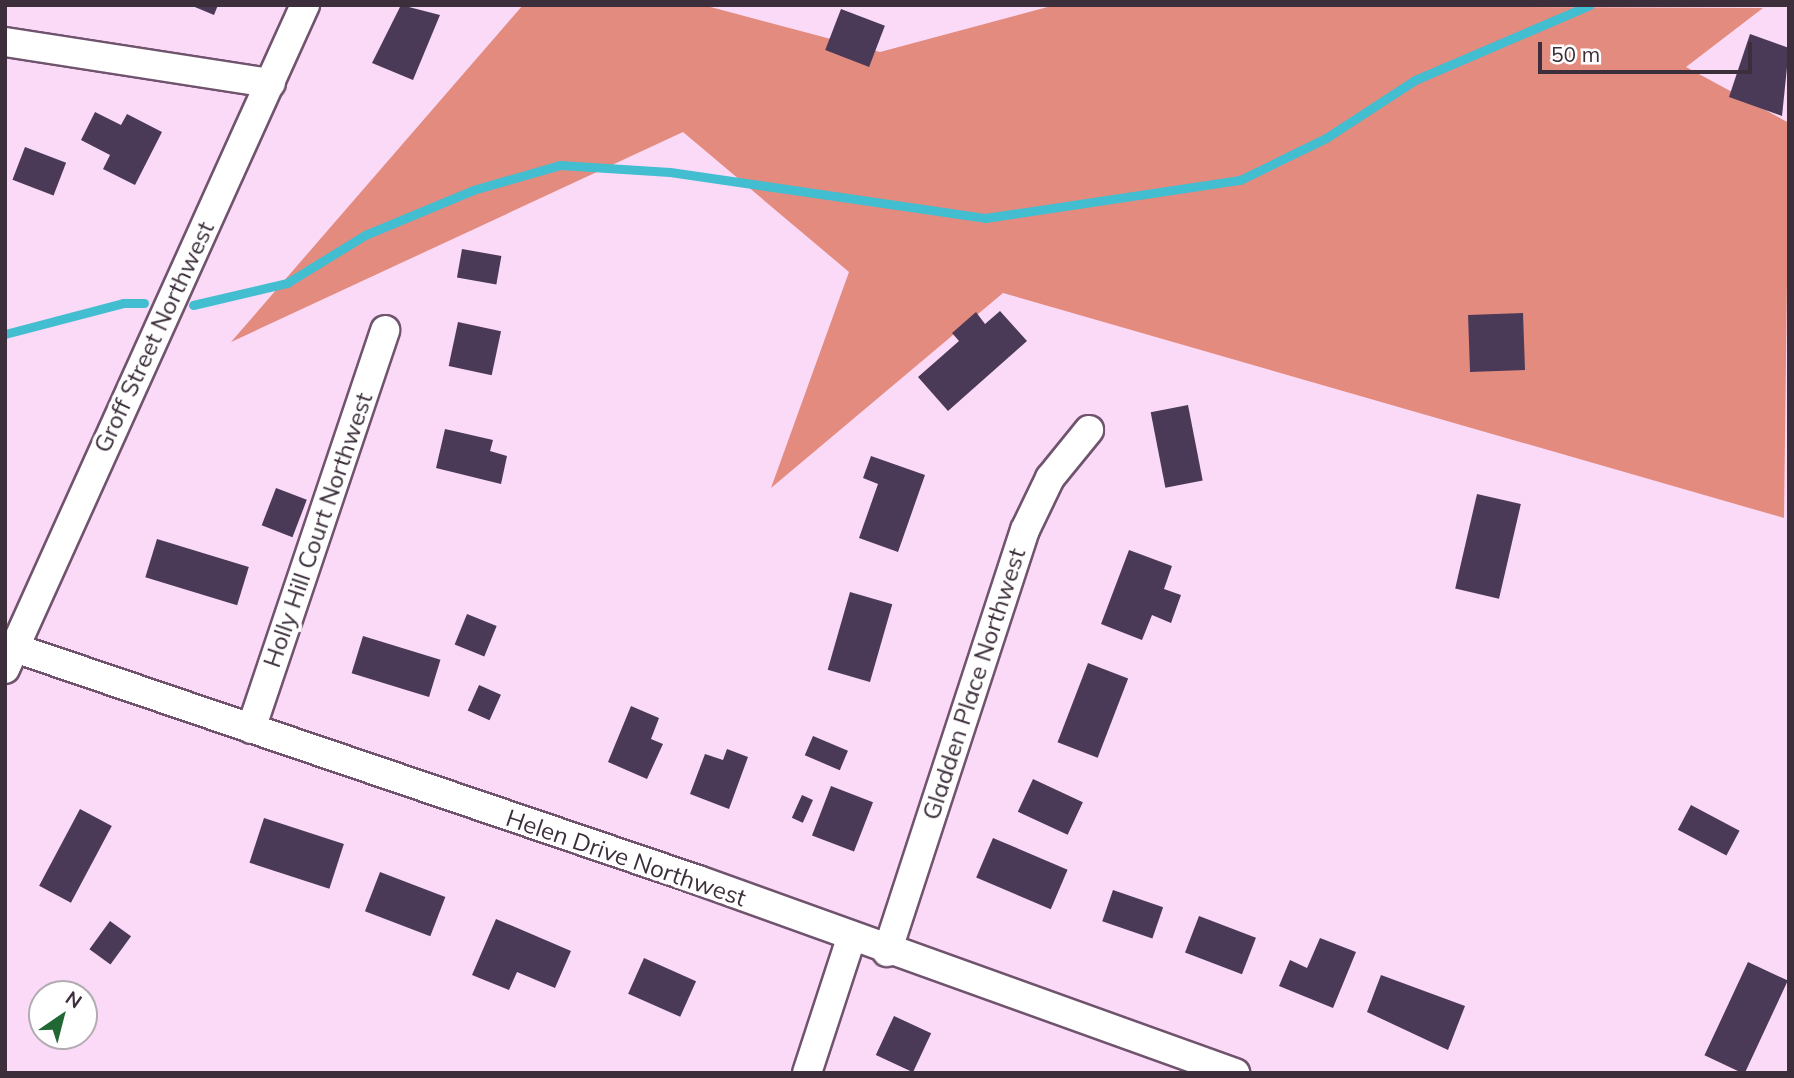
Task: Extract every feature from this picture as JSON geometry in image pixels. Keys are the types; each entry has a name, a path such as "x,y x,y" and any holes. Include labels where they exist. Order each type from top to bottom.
{"street":[{"name":"Groff Street Northwest","path":"10,658 305,5"},
{"path":"5,42 271,83"},
{"name":"Holly Hill Court Northwest","path":"251,729 384,330"},
{"name":"Gladden Place Northwest","path":"887,952 1025,530 1050,478 1089,430"},
{"name":"Helen Drive Northwest","path":"10,658 251,729 1235,1073"},
{"path":"807,1073 851,938"}],"shaded area":[{"path":"523,5 703,5 880,52 1055,5 1763,8 1686,67 1789,123 1784,518 1003,293 771,488 849,272 683,132 231,342"}],"building":[{"path":"190,5 218,5 214,15"},
{"path":"401,5 440,15 413,80 372,63"},
{"path":"841,9 885,26 869,67 825,50"},
{"path":"1750,34 1789,48 1782,116 1729,97"},
{"path":"95,112 121,125 127,114 162,132 135,185 103,169 110,155 81,140"},
{"path":"25,147 66,163 54,195 12,180"},
{"path":"462,249 501,256 496,285 457,278"},
{"path":"1000,311 1027,341 948,411 918,377 959,341 952,333 976,312 985,324"},
{"path":"1523,313 1525,370 1470,372 1468,315"},
{"path":"458,322 501,331 492,375 449,366"},
{"path":"1188,405 1203,481 1165,488 1151,412"},
{"path":"445,429 493,440 490,451 507,456 501,484 436,468"},
{"path":"871,456 925,475 898,552 859,538 878,484 863,478"},
{"path":"276,488 307,500 292,537 262,525"},
{"path":"1477,494 1521,504 1499,599 1455,589"},
{"path":"157,539 249,567 237,605 145,577"},
{"path":"1129,550 1172,566 1164,589 1181,595 1171,623 1152,615 1142,640 1101,624"},
{"path":"850,592 892,604 870,682 828,670"},
{"path":"467,614 497,626 484,657 455,645"},
{"path":"363,636 440,660 429,697 352,673"},
{"path":"1088,663 1128,678 1098,758 1058,742"},
{"path":"479,685 501,695 490,720 468,711"},
{"path":"631,706 659,718 651,739 663,744 647,779 608,762"},
{"path":"813,736 848,751 840,770 805,755"},
{"path":"727,749 748,757 729,809 690,794 705,754 723,760"},
{"path":"1033,779 1083,802 1068,835 1018,812"},
{"path":"831,786 873,802 854,852 812,835"},
{"path":"802,795 813,800 803,823 792,818"},
{"path":"1691,805 1740,831 1726,856 1678,830"},
{"path":"80,809 112,826 71,903 39,886"},
{"path":"264,818 344,844 329,889 249,863"},
{"path":"993,838 1068,870 1051,909 976,878"},
{"path":"380,872 445,897 430,936 365,911"},
{"path":"1113,890 1163,907 1152,938 1102,921"},
{"path":"1199,916 1256,938 1242,974 1185,952"},
{"path":"496,919 571,951 555,988 517,972 509,990 472,975"},
{"path":"110,921 131,936 110,965 89,949"},
{"path":"1320,938 1356,952 1333,1008 1279,986 1290,960 1307,968"},
{"path":"644,958 696,981 680,1017 628,994"},
{"path":"1748,962 1788,981 1745,1073 1704,1055"},
{"path":"1381,975 1465,1006 1448,1050 1367,1012"},
{"path":"894,1016 931,1033 913,1072 876,1055"}],"waterway":[{"path":"193,305 287,283 365,235 473,190 560,165 670,172 985,218 1240,180 1326,138 1415,80 1590,5"},
{"path":"5,334 123,303 144,303"}]}
